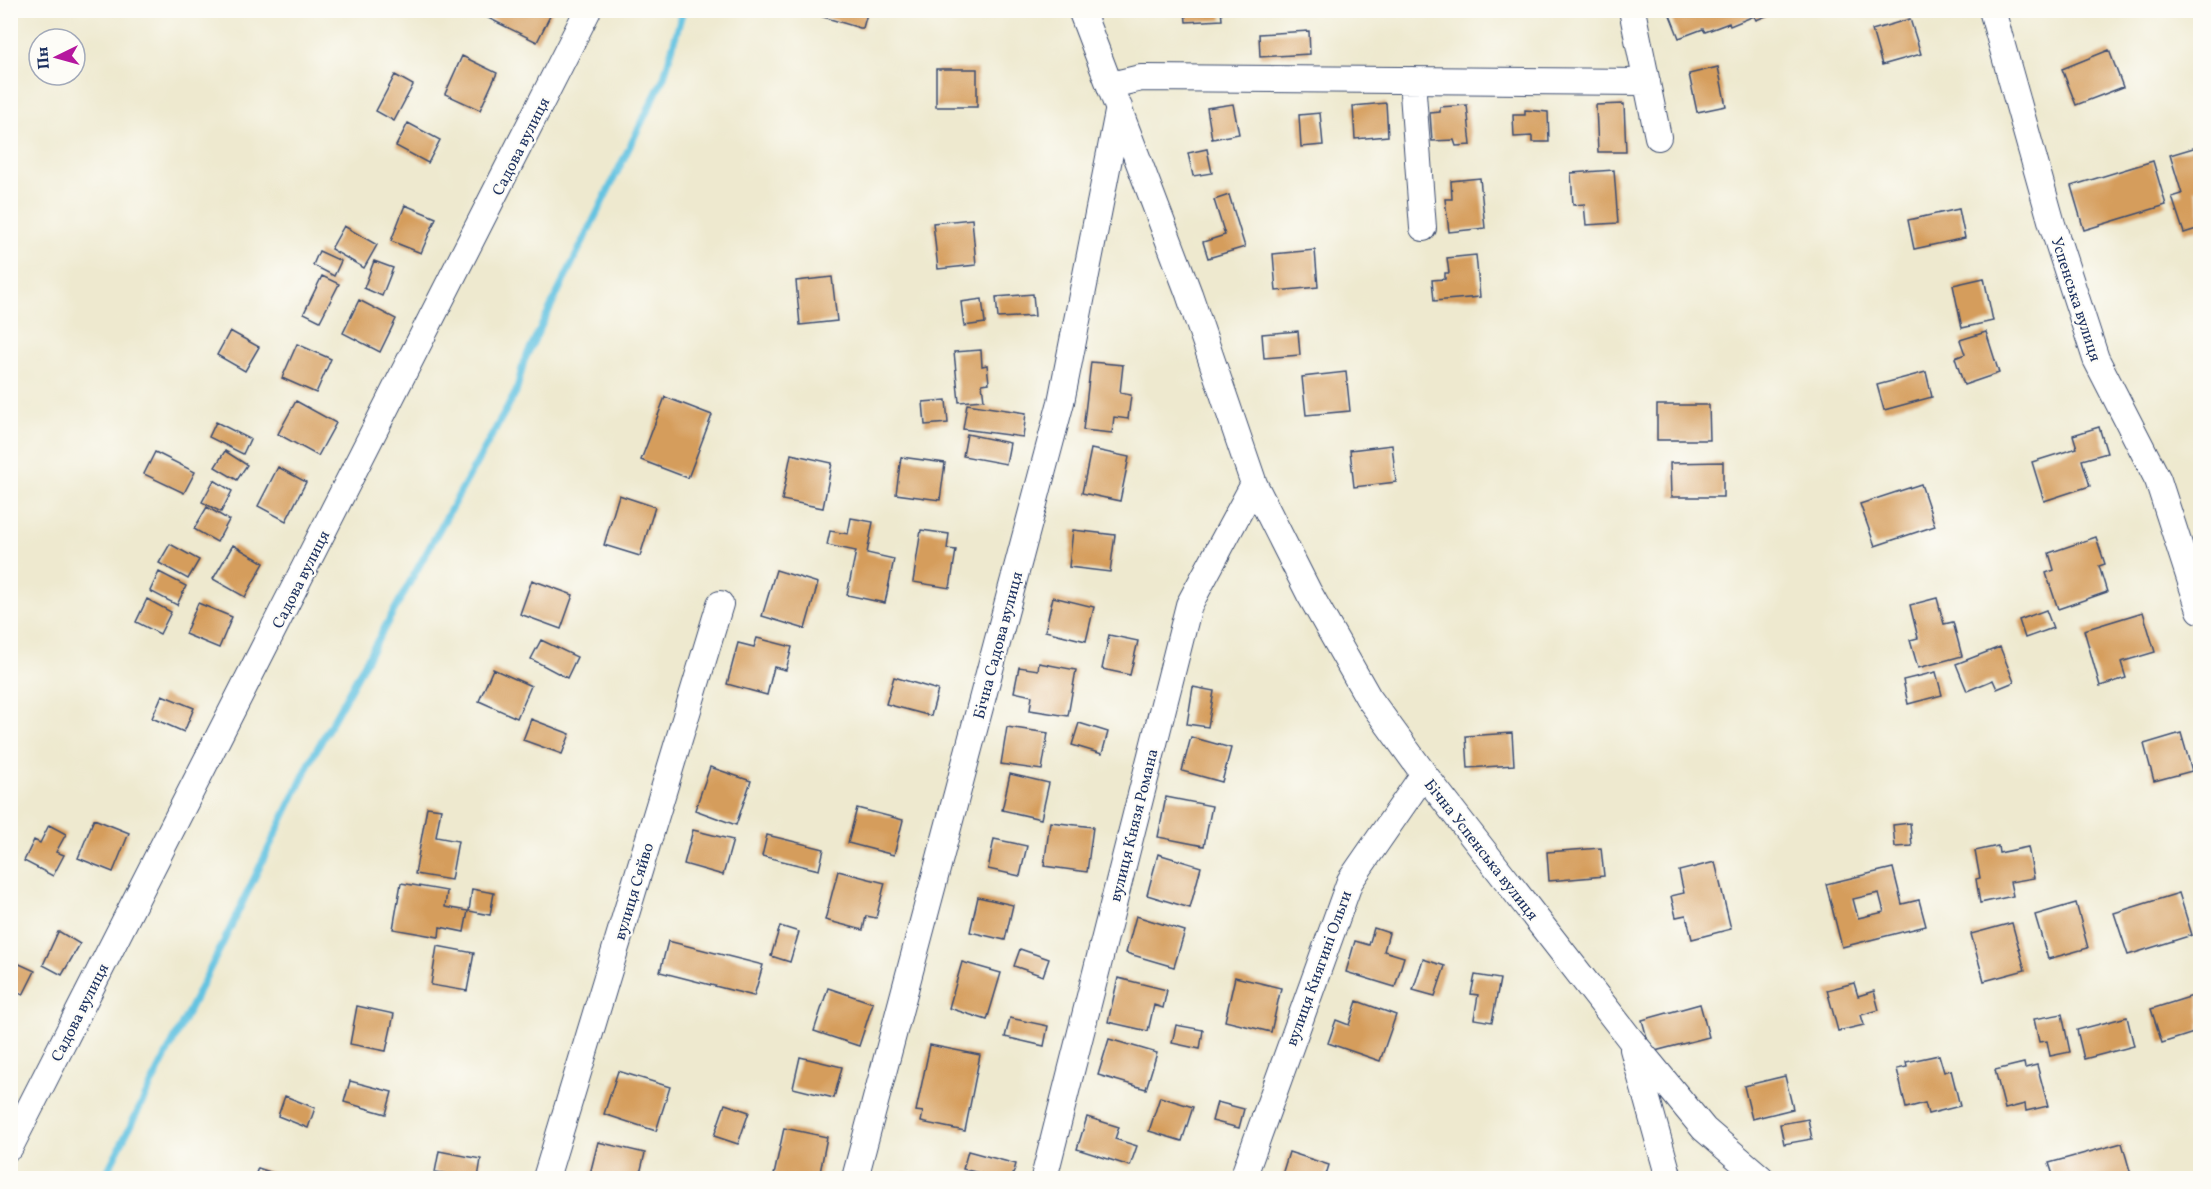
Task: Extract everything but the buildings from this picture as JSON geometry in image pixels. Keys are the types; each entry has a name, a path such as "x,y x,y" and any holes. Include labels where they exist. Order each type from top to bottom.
{"street":[{"name":"Садова вулиця","path":"10,1147 588,10"},
{"path":"1082,10 1189,294 1254,484"},
{"path":"1632,10 1658,137"},
{"name":"Успенська вулиця","path":"1992,10 2052,224 2096,359 2158,480 2200,610"},
{"path":"1115,96 1141,78 1647,82"},
{"path":"1412,80 1423,228"},
{"name":"Бічна Садова вулиця","path":"855,1179 1062,402 1115,96"},
{"name":"Бічна Успенська вулиця","path":"1254,484 1309,593 1368,697 1424,774 1630,1039 1704,1129 1761,1179"},
{"name":"вулиця Князя Романа","path":"1044,1179 1189,605 1254,484"},
{"name":"вулиця Сяйво","path":"546,1179 720,604"},
{"name":"вулиця Княгині Ольги","path":"1243,1179 1350,880 1424,774"},
{"path":"1630,1039 1669,1179"}],"waterway":[{"path":"104,1178 223,943 313,756 516,392 524,361 664,77 683,10"}]}
